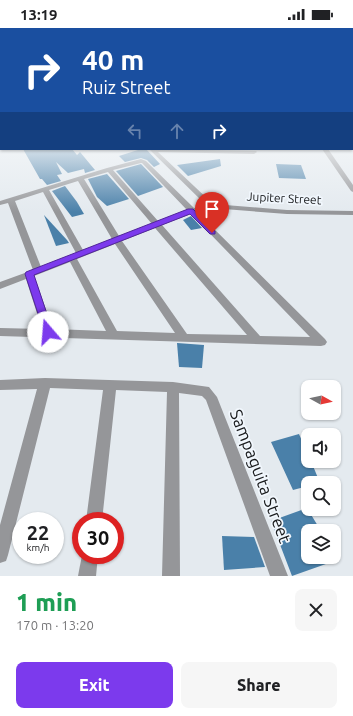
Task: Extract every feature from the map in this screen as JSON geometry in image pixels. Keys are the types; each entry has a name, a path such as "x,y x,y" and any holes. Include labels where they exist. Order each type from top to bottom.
{"street":[{"path":"164,161 211,206"},
{"path":"333,161 353,190"},
{"path":"0,203 109,169 137,162 144,162 321,342 48,332 0,332"},
{"path":"109,169 257,340"},
{"path":"80,178 117,240 183,337"},
{"path":"45,189 113,335"},
{"path":"11,200 34,272 48,332"},
{"name":"Jupiter Street","path":"0,286 191,211 211,206 287,212 353,213"},
{"path":"0,555 45,383"},
{"path":"0,385 45,383 173,387 171,576"},
{"path":"95,512 110,385"},
{"name":"Sampaguita Street","path":"173,387 205,391 211,397 279,576"},
{"path":"88,576 89,564"}],"building":[{"path":"30,161 87,161 95,170 85,173 84,169 68,173 56,162 62,174 57,175 61,181 47,185 42,179 40,179"},
{"path":"148,161 157,161 160,164 154,167"},
{"path":"220,161 221,166 188,176 177,165"},
{"path":"141,164 163,187 138,196 116,171"},
{"path":"276,164 301,165 306,179 279,178"},
{"path":"107,174 129,199 107,206 97,197 88,179"},
{"path":"65,186 84,214 72,217 52,191"},
{"path":"44,215 67,240 69,243 56,246"},
{"path":"191,216 202,228 191,230 183,220"},
{"path":"177,343 204,345 202,368 179,367"},
{"path":"299,434 301,439 301,468 314,468 317,476 301,476 301,488 293,490 271,442"},
{"path":"301,510 301,516 312,516 317,524 301,524 301,564 326,564 292,576 271,521"},
{"path":"222,536 254,537 265,567 224,570"}],"route":[{"path":"48,332 29,274 191,211 212,233"}]}
